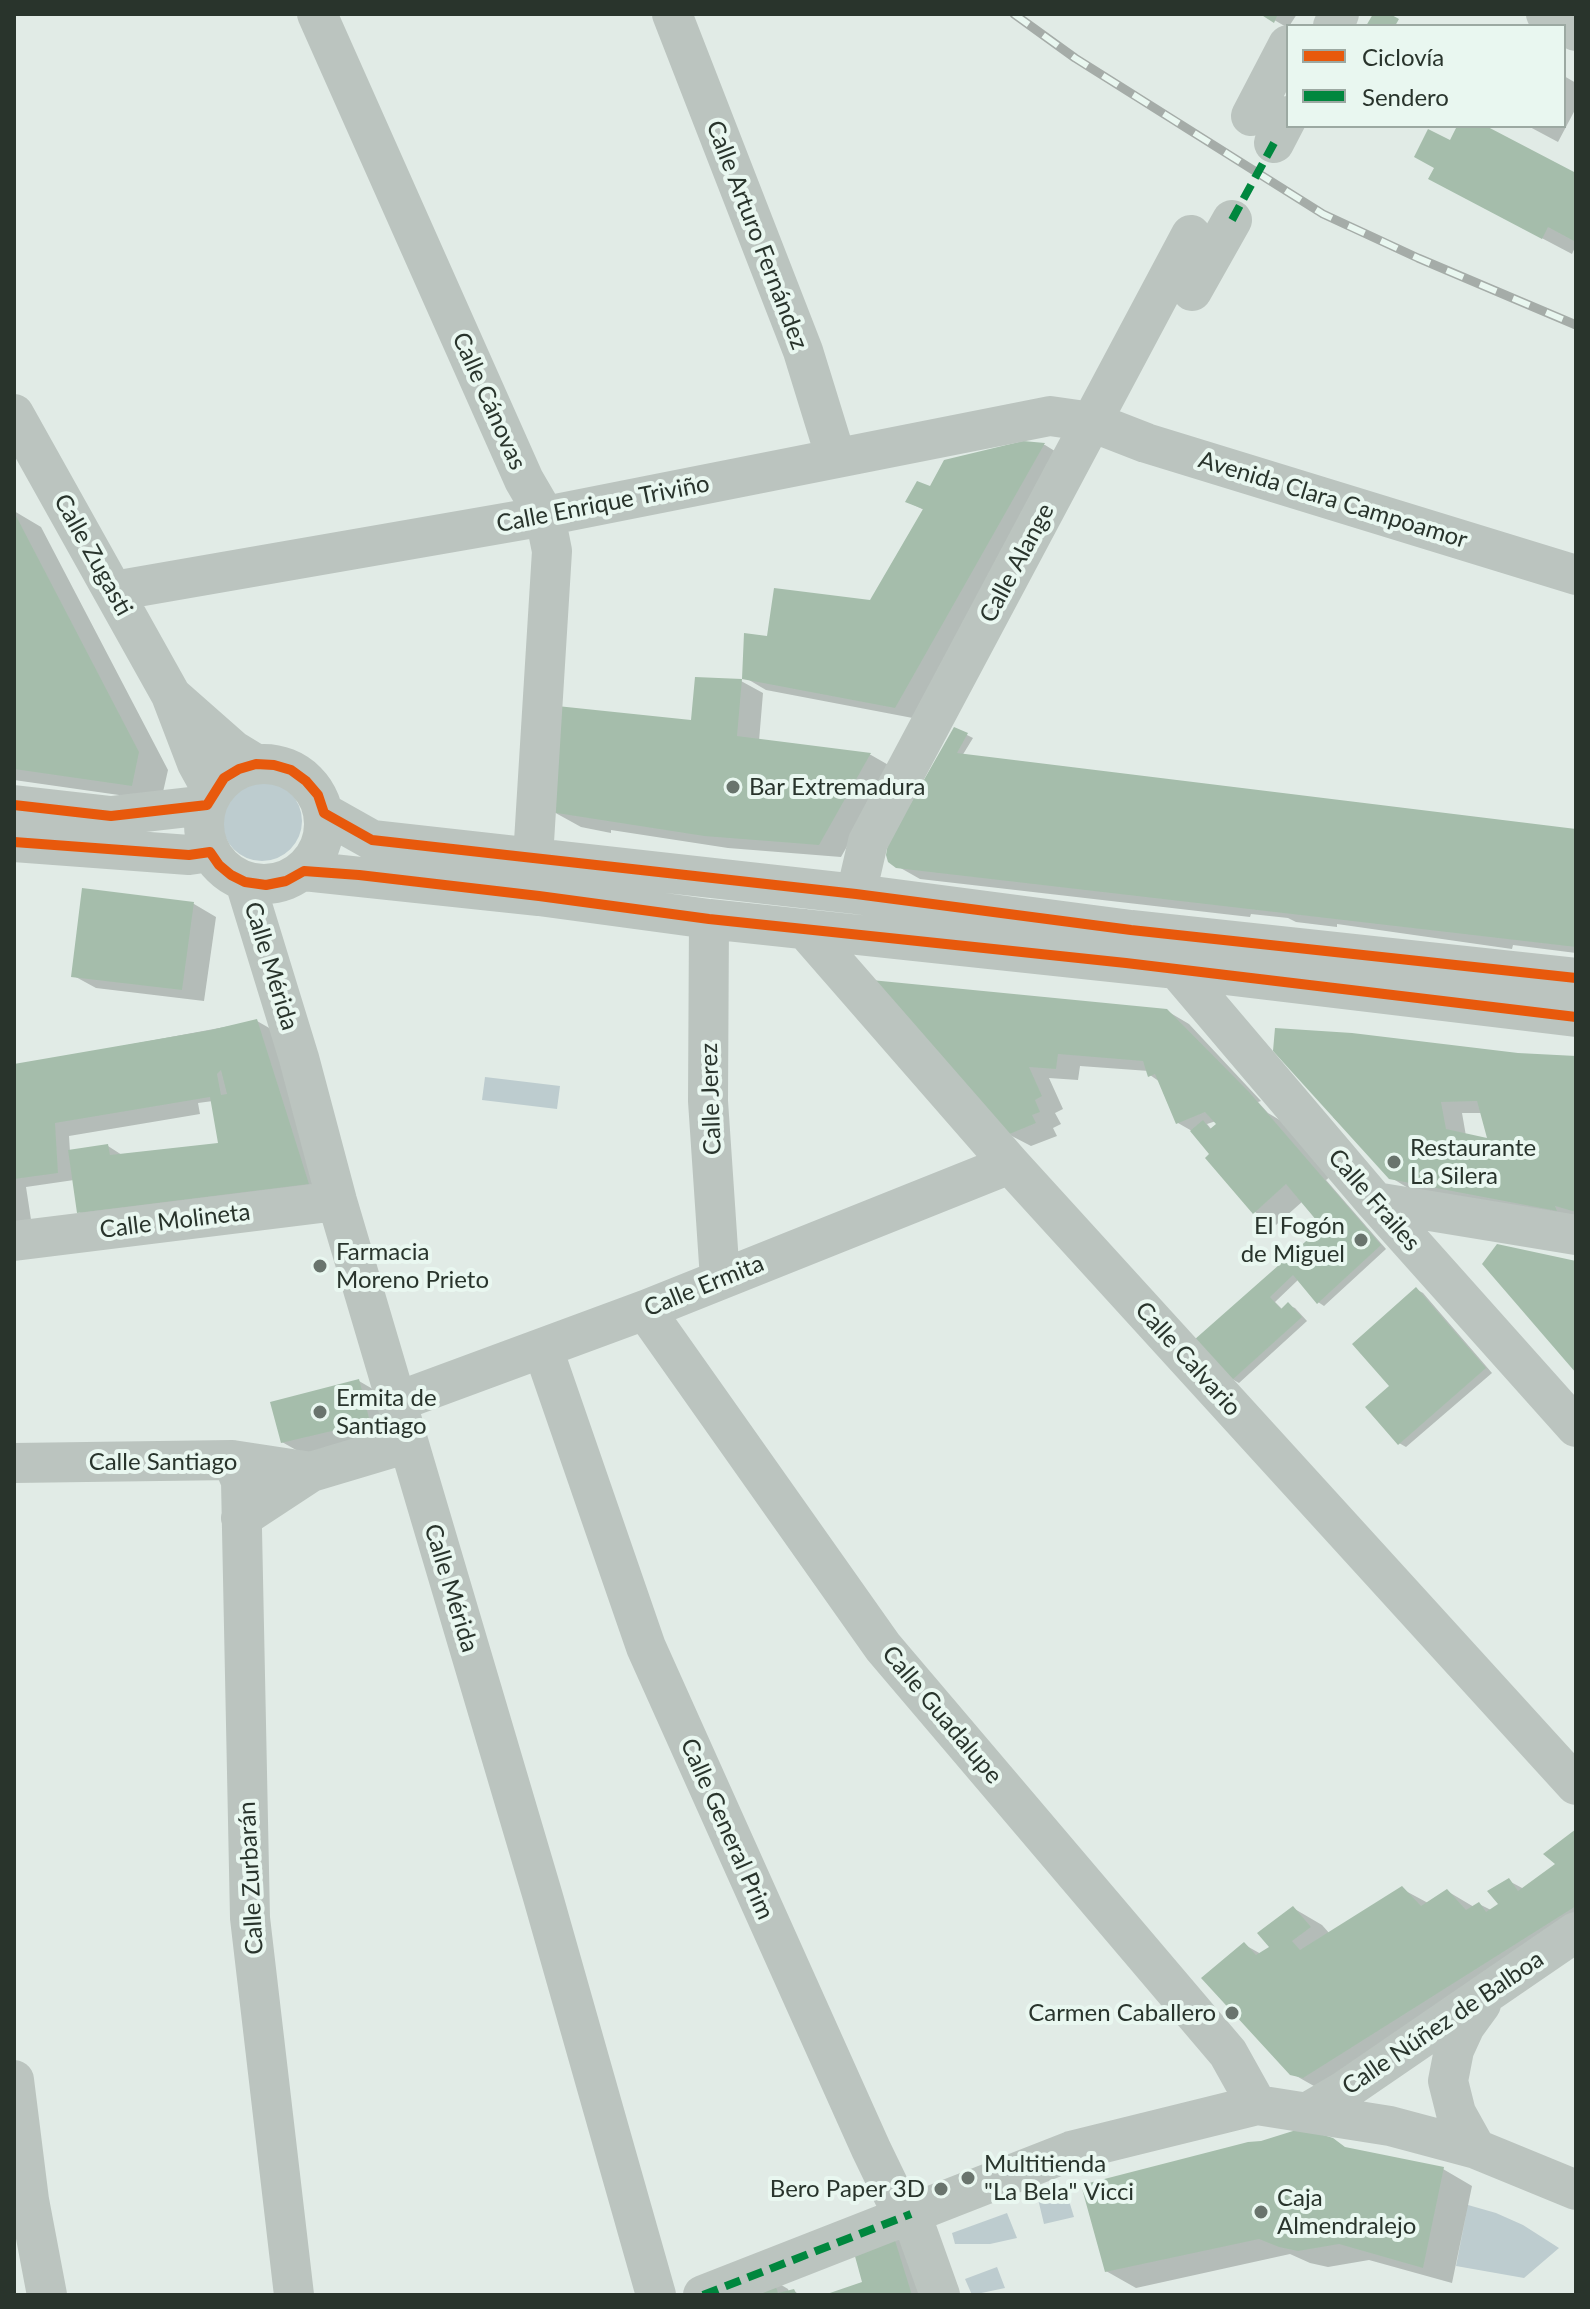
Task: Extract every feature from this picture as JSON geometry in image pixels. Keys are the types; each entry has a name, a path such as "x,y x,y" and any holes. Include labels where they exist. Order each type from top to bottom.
{"street":[{"name":"Calle Cánovas","path":"317,14 524,480 545,516 552,551 533,858"},
{"name":"Calle Arturo Fernández","path":"672,14 803,351 836,458"},
{"path":"1546,14 1564,24"},
{"path":"1271,125 1286,54"},
{"name":"Calle Alange","path":"856,894 868,842 1103,426 1232,220"},
{"name":"Calle Alange","path":"1103,426 1191,235"},
{"name":"Calle Zugasti","path":"14,414 171,695 210,799"},
{"name":"Calle Enrique Triviño","path":"114,591 545,516 1050,416 1103,426"},
{"name":"Avenida Clara Campoamor","path":"1103,426 1161,447 1576,575"},
{"name":"Calle Zugasti","path":"171,695 233,750 256,764"},
{"path":"256,764 291,770 318,795 324,813 324,834 317,854 304,871 286,881 266,885 245,882 219,865 210,852 203,821 210,799 224,778 256,764"},
{"path":"14,805 111,816 210,799"},
{"path":"324,813 372,840 856,894 1131,930 1576,978"},
{"path":"14,842 189,855 210,852"},
{"path":"304,871 1576,1017"},
{"name":"Calle Mérida","path":"245,882 299,1058 337,1201 543,1897 656,2295"},
{"name":"Calle Jerez","path":"709,919 708,1101 720,1279"},
{"name":"Calle Calvario","path":"805,929 1010,1164 1576,1785"},
{"name":"Calle Frailes","path":"1177,969 1375,1202 1576,1427"},
{"name":"Calle Ermita","path":"396,1402 645,1310 1010,1164"},
{"name":"Calle Molineta","path":"14,1241 337,1201"},
{"path":"1375,1202 1576,1235"},
{"name":"Calle Guadalupe","path":"645,1310 883,1647 1228,2053 1257,2105"},
{"name":"Calle General Prim","path":"543,1349 646,1647 871,2149 900,2209 911,2214 940,2295"},
{"name":"Calle Santiago","path":"241,1518 311,1472 408,1443"},
{"name":"Calle Santiago","path":"14,1463 232,1460 311,1472"},
{"name":"Calle Zurbarán","path":"232,1460 241,1481 250,1918 294,2295"},
{"name":"Calle Núñez de Balboa","path":"1308,2112 1344,2091 1576,1932"},
{"path":"1476,2149 1456,2113 1448,2081 1454,2050 1465,2026 1488,1994"},
{"path":"14,2080 29,2200 47,2295"},
{"path":"703,2295 1071,2151 1257,2105 1390,2126 1476,2149 1576,2190"}],"shaded area":[{"path":"262,781 277,784 290,793 299,806 302,821 299,836 290,849 277,858 262,861 247,858 234,849 225,836 222,821 225,806 234,793 247,784"},
{"path":"485,1077 560,1086 557,1109 482,1100"},
{"path":"1066,2191 1074,2217 1044,2224 1038,2199"},
{"path":"1468,2205 1523,2225 1559,2248 1524,2278 1456,2266"},
{"path":"1007,2213 1017,2238 990,2244 955,2244 952,2233"},
{"path":"997,2267 1005,2288 972,2295 965,2279"}],"building":[{"path":"1260,14 1278,14 1274,23"},
{"path":"1373,14 1390,14 1399,19 1396,24 1367,24"},
{"path":"1456,128 1490,128 1576,173 1576,242 1548,227 1542,239 1428,179 1434,168 1414,157 1428,129 1450,140"},
{"path":"1023,441 1045,443 895,708 742,679 744,633 767,636 774,588 870,600 923,509 905,502 917,481 930,486 944,460"},
{"path":"14,512 139,752 132,786 14,769"},
{"path":"695,677 742,679 737,736 871,753 819,845 704,836 550,812 557,706 691,720"},
{"path":"954,727 968,733 957,753 1576,829 1576,947 896,868 888,862 888,843"},
{"path":"82,888 194,902 182,990 71,977"},
{"path":"871,980 1167,1009 1249,1092 1381,1245 1317,1304 1293,1275 1270,1297 1281,1309 1288,1302 1302,1317 1231,1381 1194,1340 1322,1227 1286,1184 1253,1214 1205,1158 1209,1154 1190,1131 1203,1120 1210,1129 1216,1124 1205,1112 1176,1124 1155,1074 1148,1077 1143,1061 1058,1054 1056,1069 1029,1067 1042,1096 1035,1100 1040,1112 1032,1115 1036,1123 1007,1135"},
{"path":"257,1019 309,1184 77,1213 68,1150 108,1144 110,1155 218,1143 210,1097 55,1123 58,1173 14,1179 14,1064 211,1030","holes":["221,1070 227,1094 221,1095 217,1074"]},
{"path":"1275,1028 1576,1056 1576,1212 1389,1179 1273,1051","holes":["1477,1101 1487,1138 1446,1129 1441,1102"]},
{"path":"1497,1244 1576,1261 1576,1373 1482,1264"},
{"path":"1416,1287 1486,1368 1398,1445 1365,1407 1389,1386 1352,1344"},
{"name":"Ermita de Santiago","path":"359,1379 370,1422 281,1443 270,1402"},
{"path":"1576,1829 1576,1906 1303,2078 1290,2075 1201,1978 1244,1942 1256,1955 1269,1947 1257,1933 1293,1906 1311,1927 1292,1941 1300,1950 1402,1886 1421,1906 1447,1889 1466,1910 1479,1902 1486,1912 1498,1904 1487,1891 1509,1878 1518,1891 1555,1864 1543,1854"},
{"name":"Caja Almendralejo","path":"1293,2131 1311,2131 1333,2138 1345,2147 1444,2167 1423,2268 1339,2244 1298,2251 1259,2239 1105,2272 1081,2185"},
{"path":"893,2234 912,2295 824,2295 862,2282 853,2249"},
{"path":"773,2278 778,2293 794,2289 797,2295 728,2295"}],"railway":[{"path":"1014,14 1075,58 1323,214 1576,325"}],"marked path":[{"path":"1232,220 1274,143"},
{"path":"703,2295 911,2214"}],"cycle path":[{"path":"14,805 111,816 207,805 224,778 239,769 256,764 274,765 291,770 306,781 318,795 324,813 372,840 856,894 1131,930 1576,978"},
{"path":"14,842 189,855 210,852 231,875 245,882 266,885 286,881 304,871 359,875 709,919 1126,963 1576,1017"}],"place":[{"name":"Bar Extremadura","path":"733,787"},
{"name":"Restaurante La Silera","path":"1394,1162"},
{"name":"El Fogón de Miguel","path":"1361,1240"},
{"name":"Farmacia Moreno Prieto","path":"320,1266"},
{"name":"Ermita de Santiago","path":"320,1412"},
{"name":"Carmen Caballero","path":"1232,2013"},
{"name":"Multitienda \"La Bela\" Vicci","path":"968,2178"},
{"name":"Bero Paper 3D","path":"941,2189"},
{"name":"Caja Almendralejo","path":"1261,2212"}]}
